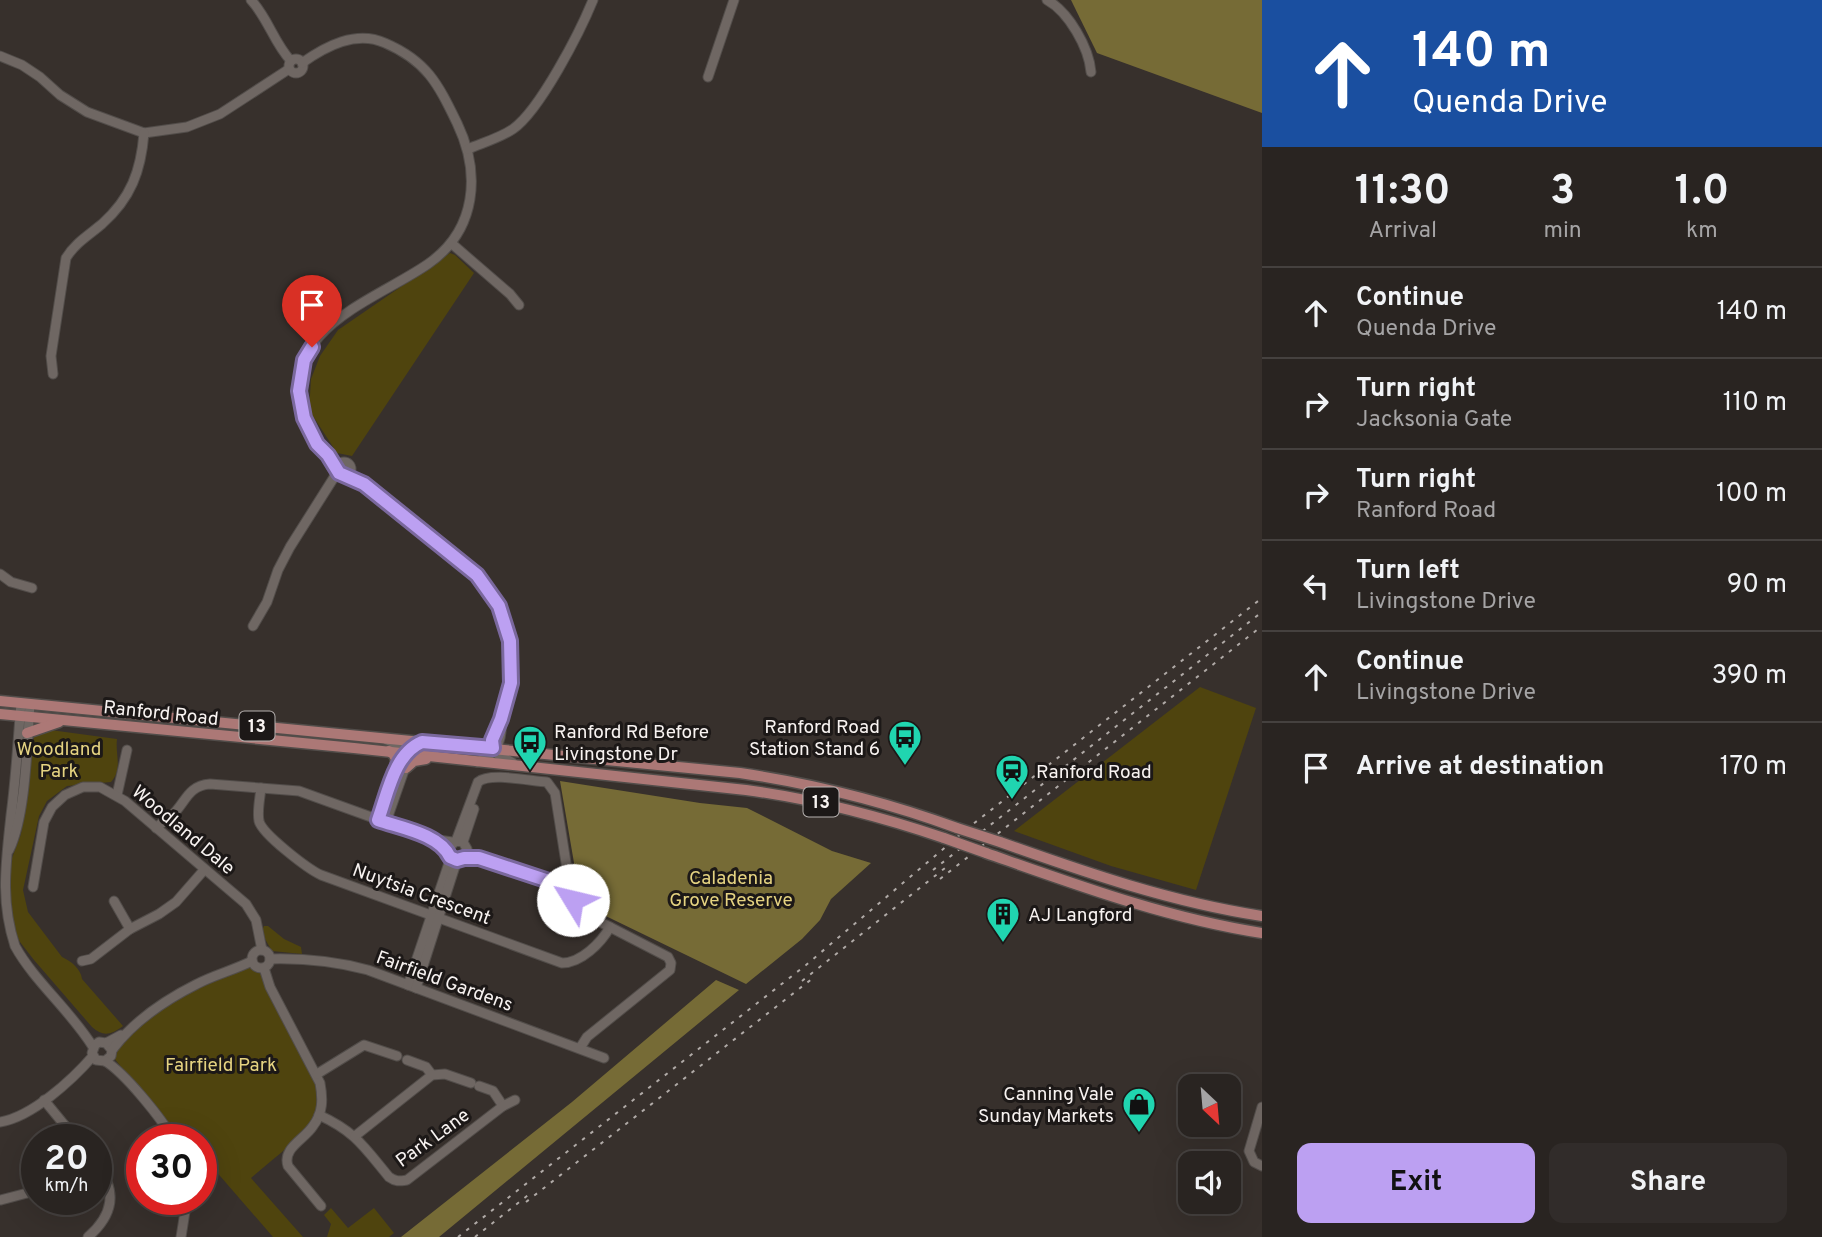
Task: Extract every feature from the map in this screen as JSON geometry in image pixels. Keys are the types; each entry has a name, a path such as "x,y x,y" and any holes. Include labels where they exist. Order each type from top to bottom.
{"main road":[{"name":"Ranford Road","path":"0,701 496,747 740,773 803,783 861,796 1150,893 1222,910 1262,916"},
{"name":"Ranford Road","path":"0,714 389,751 744,789 803,798 856,810 944,838 1158,912 1262,933"},
{"path":"27,733 65,720"},
{"path":"389,751 396,760 395,776"},
{"path":"406,768 418,759 449,759"}],"street":[{"path":"251,0 264,16 290,65"},
{"path":"468,149 513,129 530,113 542,96 593,0"},
{"path":"708,77 734,0"},
{"path":"1047,0 1059,4 1075,31 1091,72"},
{"path":"0,56 22,65 87,112 144,133 187,127 220,114 297,59 302,63 332,45 350,39 377,39 404,51 423,65 438,84 468,149 473,190 465,219 451,243 429,263 349,310 320,333 304,360 299,391 304,418 317,444 343,470 477,575 499,606 510,641 511,683 492,740 500,757 520,766"},
{"path":"53,374 51,356 66,258 72,248 104,222 124,200 142,163 144,133"},
{"path":"451,243 519,305"},
{"path":"253,626 267,602 278,570 290,547 316,504 343,470"},
{"path":"0,574 11,582 32,588"},
{"path":"26,704 15,837 4,861 1,900 10,937 28,964 163,1124"},
{"path":"16,813 27,733 24,717"},
{"path":"382,821 406,768 405,753 395,743 383,738"},
{"path":"382,821 395,776 405,753 422,742"},
{"path":"477,762 496,747"},
{"path":"117,795 127,750"},
{"path":"412,987 457,850 481,788 492,777 547,782 553,788 569,883 577,910 663,952 671,963 670,970 587,1037 580,1048"},
{"path":"159,830 168,823 169,818 193,789 200,785 299,790 479,858 555,883 569,883"},
{"name":"Woodland Dale","path":"33,887 44,822 52,807 65,795 83,787 100,787 117,795 246,904 256,920 262,950"},
{"name":"Nuytsia Crescent","path":"261,788 258,819 262,828 306,866 321,874 562,963 577,960 600,942 610,928"},
{"path":"1,811 16,813"},
{"path":"82,961 91,959 130,929 176,902 204,870"},
{"path":"114,901 130,929"},
{"path":"0,940 10,937"},
{"path":"0,1122 17,1118 44,1100 147,1015 196,984 252,961 256,951 268,952 270,959 264,968"},
{"name":"Fairfield Gardens","path":"270,959 307,958 368,970 604,1058"},
{"path":"252,961 257,967 264,968"},
{"path":"264,968 270,987 317,1074 322,1096 319,1115 314,1126 290,1150 286,1160 321,1206"},
{"path":"317,1074 364,1045 426,1067 432,1075 355,1136"},
{"name":"Park Lane","path":"432,1075 445,1074 493,1091 503,1106"},
{"path":"44,1100 64,1124"},
{"name":"Park Lane","path":"319,1115 344,1126 389,1177 400,1181 407,1180 514,1100"},
{"path":"1262,1107 1249,1151 1254,1162 1262,1166"},
{"path":"1,1200 21,1195"},
{"path":"88,1237 107,1215"},
{"path":"181,1237 184,1215"}],"green space":[{"path":"1071,0 1262,0 1262,113 1097,53"},
{"path":"450,253 474,273 352,456 337,453 309,410 311,379 320,356 338,330"},
{"path":"1200,687 1256,708 1196,890 1111,866 1014,831"},
{"name":"Woodland Park","path":"43,729 117,739 118,767 111,782 67,786 47,801 39,816 23,890 28,912 62,957 75,966 82,979 123,1026 111,1033 103,1033 92,1027 34,960 20,942 11,923 6,883 21,834 34,736"},
{"name":"Caladenia Grove Reserve","path":"560,781 747,808 832,851 871,863 831,899 820,920 802,939 746,984 583,905"},
{"path":"264,926 301,947 302,954 272,951 261,932"},
{"name":"Fairfield Park","path":"251,966 260,973 314,1075 318,1105 313,1118 288,1146 251,1178 303,1237 273,1237 217,1172 217,1124 167,1124 114,1058 114,1044 165,1007 197,989"},
{"path":"716,980 739,990 439,1237 401,1237 572,1102"},
{"path":"331,1208 348,1228 374,1208 394,1233 389,1237 327,1237 331,1224 324,1215"}],"railway":[{"path":"458,1237 806,965 968,828 1262,598"},
{"path":"933,870 1262,612"},
{"path":"940,879 1262,626"},
{"path":"802,981 945,868"},
{"path":"526,1202 813,978"},
{"path":"475,1237 532,1192"}],"place":[{"name":"Ranford Road Station Stand 6","path":"905,767"},
{"name":"Ranford Rd Before Livingstone Dr","path":"530,772"},
{"name":"Ranford Road","path":"1012,801"},
{"name":"AJ Langford","path":"1003,944"},
{"name":"Canning Vale Sunday Markets","path":"1139,1134"}],"route":[{"path":"312,347 304,360 299,391 304,418 317,444 328,455 339,473 364,484 477,575 499,606 510,641 511,683 492,740 493,748 422,742 416,744 402,757 378,820 432,839 448,850 450,857 455,860 479,858 570,888 573,900"}]}
